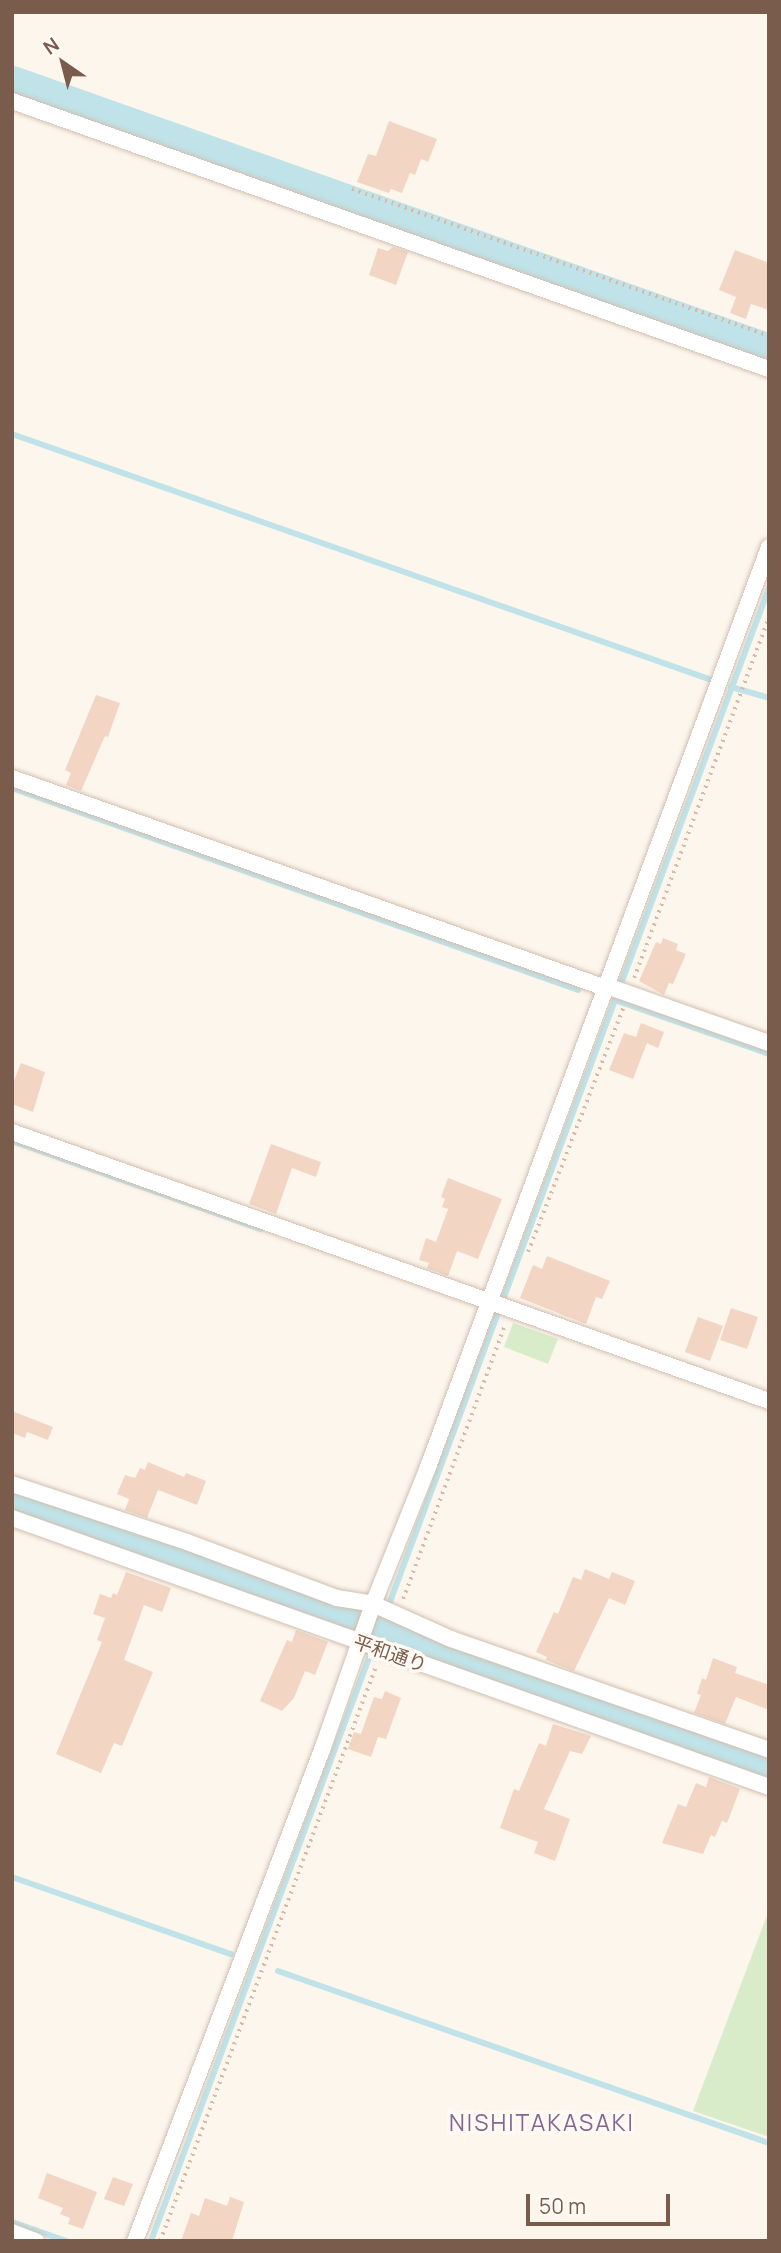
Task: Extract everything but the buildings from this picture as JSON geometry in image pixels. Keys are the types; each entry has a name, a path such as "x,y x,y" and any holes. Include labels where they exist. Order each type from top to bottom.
{"street":[{"path":"12,101 769,369"},
{"path":"135,2241 384,1610 499,1307 616,992 769,547"},
{"path":"12,778 616,992 769,1043"},
{"path":"12,1132 769,1401"},
{"path":"12,1484 187,1542 337,1598 384,1610 499,1657 769,1749"},
{"name":"平和通り","path":"12,1518 769,1787"},
{"path":"12,2232 36,2241"}],"path":[{"path":"352,189 769,336"},
{"path":"524,1263 616,992 740,694 744,677 769,617"},
{"path":"384,1610 499,1307"},
{"path":"160,2241 369,1645"}],"green space":[{"path":"513,1323 558,1339 548,1364 504,1347"},
{"path":"769,1910 769,2137 693,2111"}],"waterway":[{"path":"12,83 769,351"},
{"path":"12,434 709,679"},
{"path":"151,2241 769,588"},
{"path":"731,687 769,698"},
{"path":"12,788 578,990"},
{"path":"615,1000 769,1054"},
{"path":"12,1141 261,1229"},
{"path":"12,1499 769,1766"},
{"path":"12,1877 231,1954"},
{"path":"278,1971 769,2143"},
{"path":"12,2222 66,2241"}],"district":[{"name":"NISHITAKASAKI","path":"542,2122"}]}
